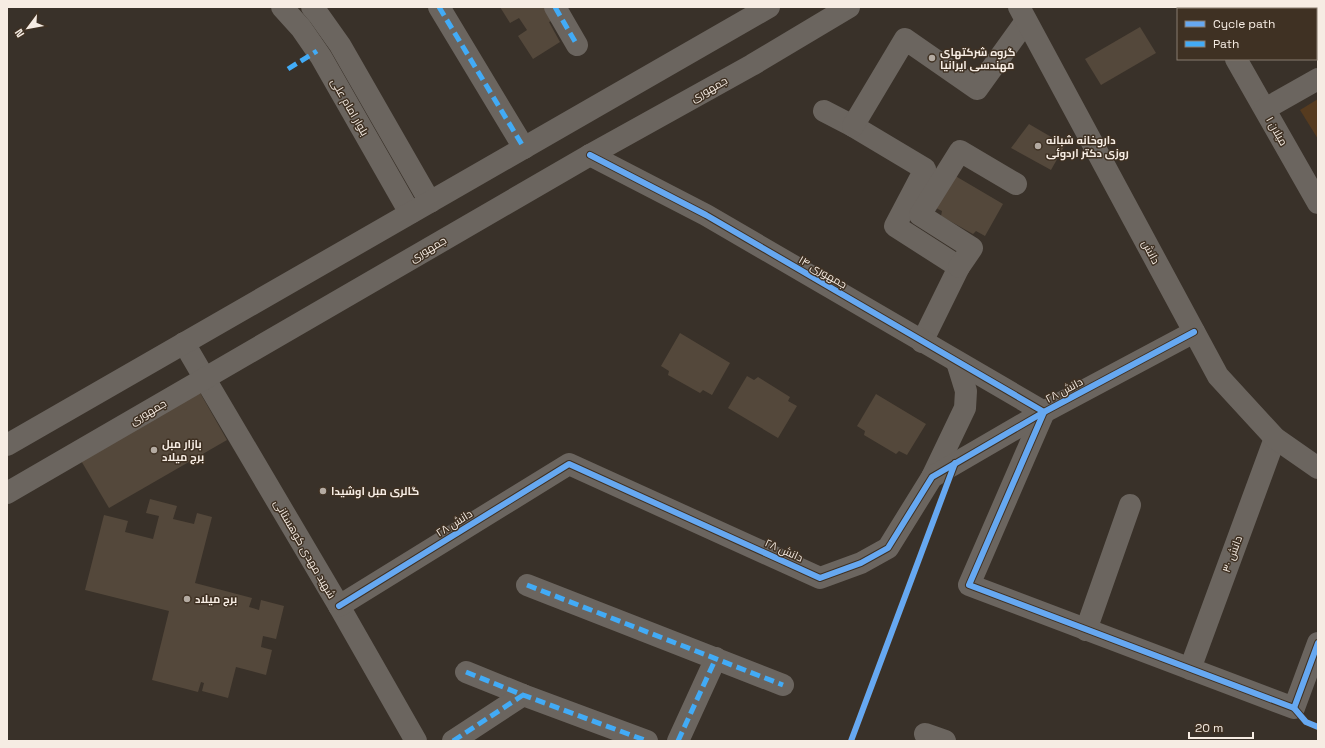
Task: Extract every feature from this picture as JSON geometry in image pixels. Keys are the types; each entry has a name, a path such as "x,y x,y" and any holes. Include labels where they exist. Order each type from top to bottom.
{"street":[{"name":"بلوار امام علی","path":"282,7 301,28 321,57 410,213"},
{"name":"بلوار امام علی","path":"312,7 340,45 430,202"},
{"path":"438,7 524,148"},
{"path":"555,7 577,46"},
{"path":"7,445 768,7"},
{"name":"جمهوری","path":"7,493 590,155 752,65 849,7"},
{"path":"853,126 905,39 977,89 1022,14"},
{"name":"دانش","path":"1022,14 1218,376 1275,438 1318,468"},
{"name":"میلان ۱","path":"1237,60 1318,203"},
{"path":"1265,109 1318,79"},
{"path":"824,112 853,126 925,169 895,226 959,267"},
{"path":"922,342 959,267 972,248 920,215 960,152 1016,184"},
{"name":"جمهوری ۱۴","path":"590,155 706,215 1044,412"},
{"name":"دانش ۲۸","path":"339,606 569,464 820,578 861,564 888,548 932,477 1044,412 1194,332"},
{"name":"شهید مهدی کوهستانی","path":"184,343 339,606 416,741"},
{"path":"932,477 965,408 966,390 957,362"},
{"path":"1044,412 969,585 1294,708 1318,643"},
{"name":"دانش ۳۰","path":"1190,669 1275,438"},
{"path":"1086,630 1130,505"},
{"path":"527,585 783,685"},
{"path":"678,741 716,658"},
{"path":"466,672 647,741"},
{"path":"453,741 523,695"}],"shaded area":[{"path":"1318,99 1318,139 1300,110"}],"building":[{"path":"500,7 545,7 553,20 549,22 560,42 533,59 518,36 527,30 519,18 510,23"},
{"path":"1140,27 1156,53 1101,85 1085,59"},
{"name":"داروخانه شبانه روزی دکتر اردوئی","path":"1029,124 1065,145 1051,170 1011,148"},
{"path":"952,174 1003,204 985,236 976,231 973,234 941,216 942,211 934,207"},
{"path":"680,333 730,363 712,395 703,390 700,393 668,375 669,371 661,366"},
{"path":"747,376 754,380 758,377 790,397 788,401 797,406 778,438 728,408"},
{"name":"بازار مبل برج میلاد","path":"199,391 227,440 109,508 80,459"},
{"path":"876,394 926,424 907,455 899,451 896,454 864,435 865,431 857,426"},
{"name":"برج میلاد","path":"150,499 177,506 173,519 194,524 197,513 212,517 195,583 252,598 249,607 259,610 261,600 284,606 276,639 263,636 261,647 272,650 266,675 236,667 228,698 202,691 204,683 201,682 198,692 152,680 169,611 85,590 104,515 128,521 125,532 153,539 159,516 146,513"}],"marked path":[{"path":"439,7 524,148"},
{"path":"555,7 577,45"},
{"path":"288,69 317,51"},
{"path":"527,585 783,685"},
{"path":"678,741 716,658"},
{"path":"466,672 647,741"},
{"path":"453,741 523,695"}],"cycle path":[{"path":"590,155 706,215 1044,412 969,585 1294,708 1306,722 1318,727"},
{"path":"339,606 569,464 820,578 861,563 888,548 932,477 1044,412 1194,332"},
{"path":"851,741 955,463"},
{"path":"1294,708 1318,643"}],"place":[{"name":"گروه شرکتهای مهندسی ایرانیا","path":"932,58"},
{"name":"داروخانه شبانه روزی دکتر اردوئی","path":"1038,146"},
{"name":"بازار مبل برج میلاد","path":"154,450"},
{"name":"گالری مبل اوشیدا","path":"323,491"},
{"name":"برج میلاد","path":"187,599"}]}
